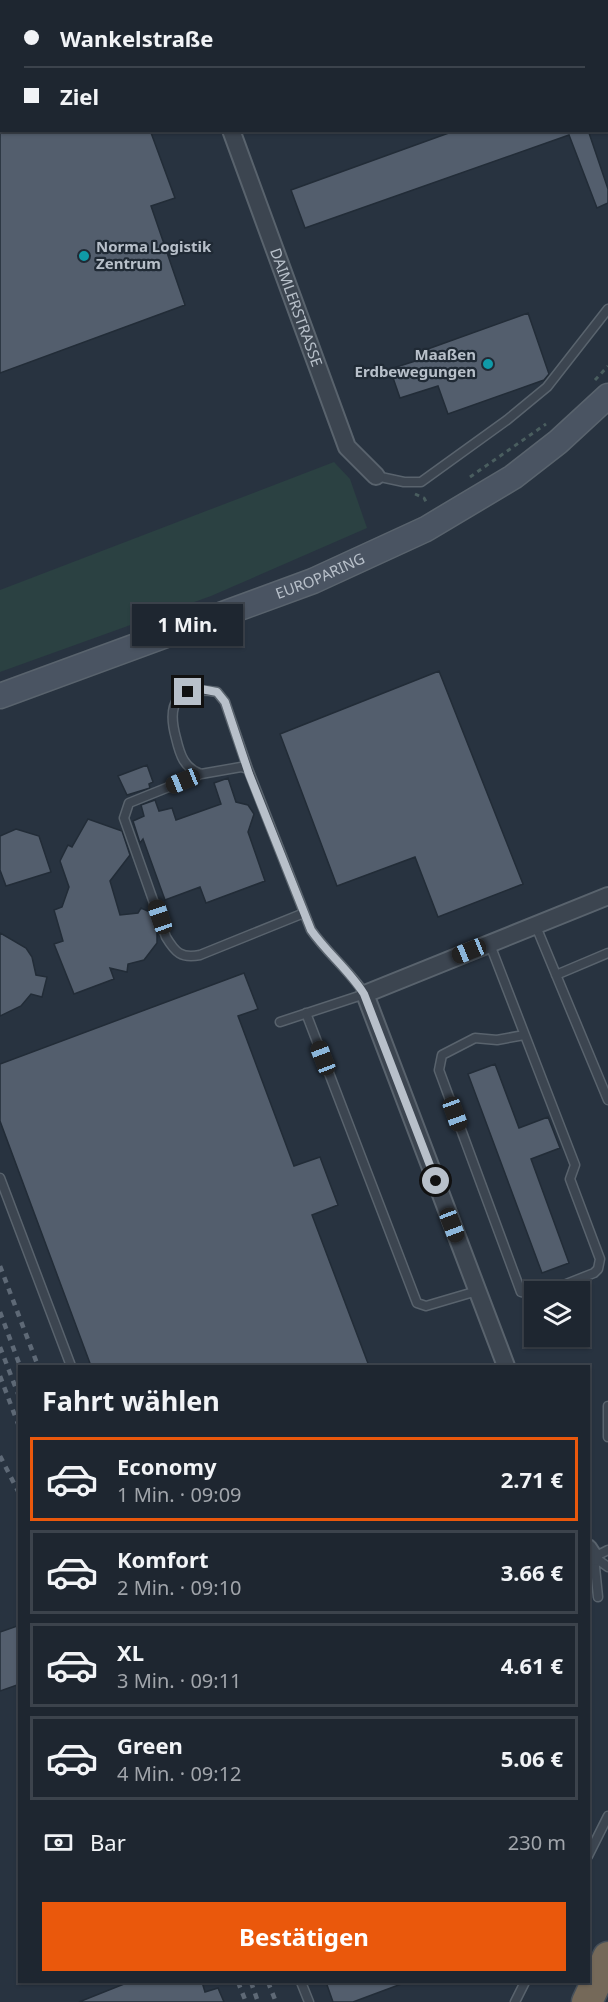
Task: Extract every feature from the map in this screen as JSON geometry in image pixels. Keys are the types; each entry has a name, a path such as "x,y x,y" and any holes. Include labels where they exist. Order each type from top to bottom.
{"highway":[{"path":"587,2002 608,1957"}],"street":[{"name":"DAIMLERSTRASSE","path":"232,132 347,447 376,476"},
{"name":"EUROPARING","path":"0,696 313,581 415,535 513,477 558,442 599,391"},
{"path":"506,1365 364,994 608,896"}],"lane":[{"path":"376,476 404,482 421,482 507,420 547,387 608,309"},
{"path":"201,774 184,763 171,724 171,710 175,701 188,692 201,689 217,692 225,702 248,770 311,930 325,950 353,977 364,994 280,1022"},
{"path":"248,770 241,767 201,774 129,803 124,811 124,818 166,937 174,951 188,958 304,913"},
{"path":"535,924 608,1100"},
{"path":"489,942 575,1165 570,1179 600,1259 598,1269 594,1273 574,1281"},
{"path":"556,975 608,953"},
{"path":"306,1013 417,1303 426,1306 477,1291"},
{"path":"524,1035 497,1040 475,1038 442,1056 439,1070 521,1292 524,1293"},
{"path":"0,1178 71,1365"},
{"path":"608,1406 608,1437"},
{"path":"594,1555 608,1567"},
{"path":"594,1555 598,1597"},
{"path":"590,1852 608,1816"},
{"path":"301,1983 309,2002"},
{"path":"515,2002 524,1983"}],"path":[{"path":"599,391 608,366"},
{"path":"468,479 555,417"},
{"path":"429,507 438,500"}],"green space":[{"path":"334,462 350,479 367,528 211,596 0,672 0,590"}],"building":[{"name":"Norma Logistik Zentrum","path":"0,132 151,132 175,198 151,206 185,305 0,373"},
{"path":"451,132 589,132 608,189 608,203 597,208 569,135 305,228 291,190"},
{"name":"Maaßen Erdbewegungen","path":"528,313 549,374 544,380 448,414 438,386 400,398 390,369 428,357 425,350"},
{"path":"439,671 523,884 438,917 415,857 337,886 280,734"},
{"path":"147,765 153,782 149,784 150,788 127,795 118,776"},
{"path":"228,778 236,802 248,805 254,814 248,832 265,881 206,903 200,887 165,900 143,839 140,843 133,821 144,816 141,805 155,800 159,811 172,808 176,820 221,804 214,783"},
{"path":"88,819 122,831 130,855 110,881 120,915 138,913 141,908 150,912 157,932 157,943 144,960 128,964 127,972 110,968 114,979 74,994 54,944 63,941 54,910 62,907 69,887 60,861 68,845 72,847"},
{"path":"16,829 39,836 51,872 6,886 0,870 0,836"},
{"path":"0,933 26,948 32,957 36,975 47,977 42,997 31,994 21,1006 0,1016"},
{"path":"244,973 258,1009 238,1016 294,1166 320,1157 338,1205 312,1215 369,1365 91,1365 0,1121 0,1064"},
{"path":"495,1064 519,1128 548,1117 560,1148 531,1159 569,1263 542,1273 468,1074"},
{"path":"18,1626 18,1685 0,1691 0,1632"},
{"path":"126,1983 202,1983 205,1992 218,1988 224,2002 79,2002"},
{"path":"326,1983 404,1983 353,2002 333,2002"}],"railway":[{"path":"0,1266 38,1365"},
{"path":"0,1312 20,1365"},
{"path":"0,1347 18,1394"},
{"path":"0,1376 18,1424"},
{"path":"0,1456 18,1491"},
{"path":"238,1983 246,2002"},
{"path":"251,1983 258,2002"},
{"path":"268,1983 276,2002"}],"place":[{"name":"Norma Logistik Zentrum","path":"84,256"},
{"name":"Maaßen Erdbewegungen","path":"488,364"}],"route":[{"path":"188,692 201,689 217,692 225,702 249,774 311,930 325,950 353,977 364,994 436,1181"}]}
